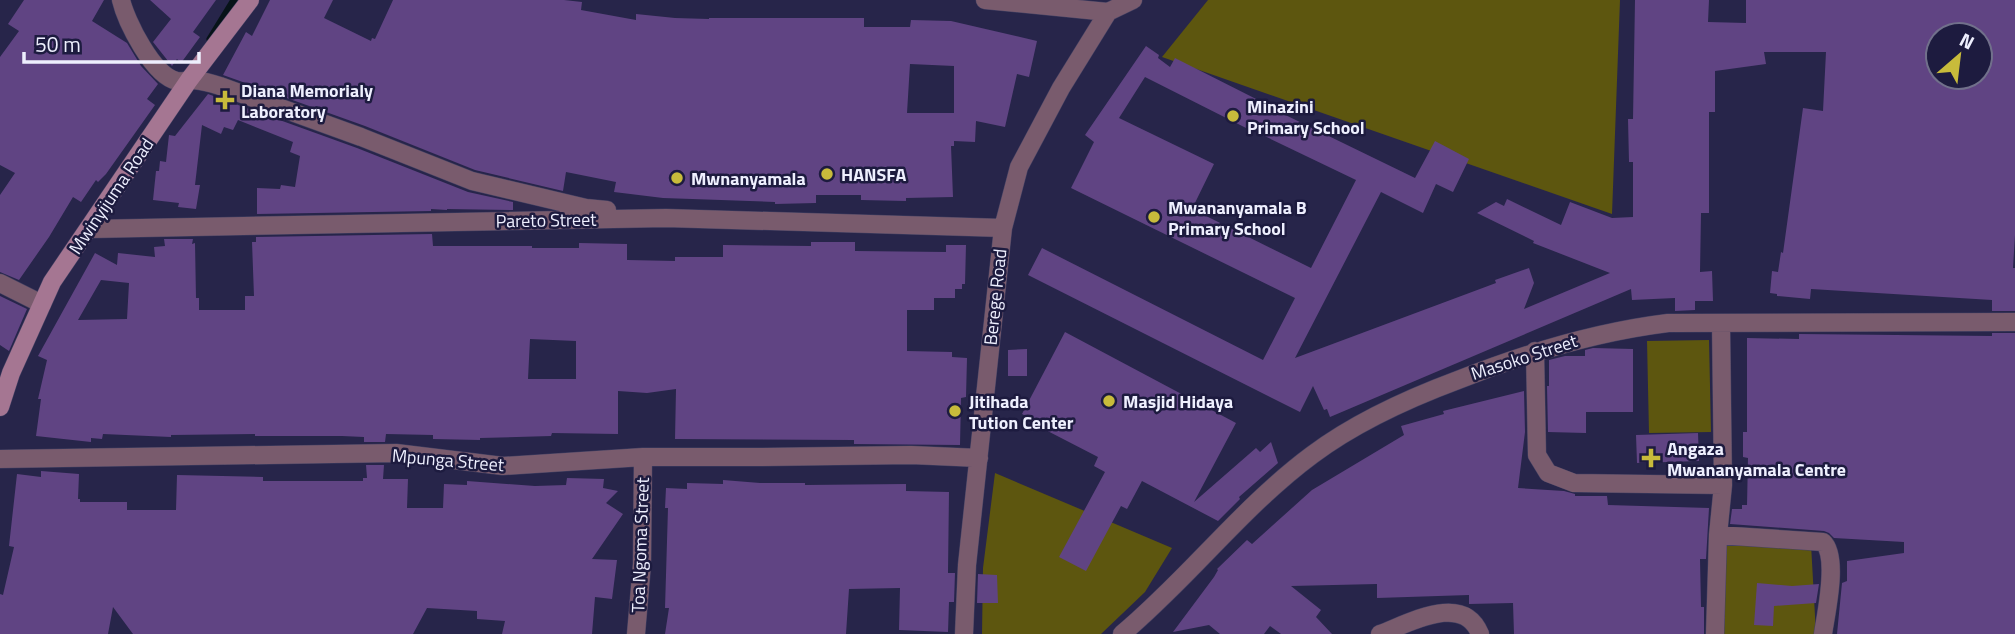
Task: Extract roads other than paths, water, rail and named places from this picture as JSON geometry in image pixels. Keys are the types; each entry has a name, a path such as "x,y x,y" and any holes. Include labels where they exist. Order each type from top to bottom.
{"street":[{"path":"121,0 127,20 149,57 162,73 177,82 204,81 220,86 472,181 586,208 666,218"},
{"name":"Mwinyijuma Road","path":"0,407 11,373 52,282 189,80 250,0"},
{"path":"985,0 1108,12 1133,0"},
{"name":"Berege Road","path":"964,634 967,565 1003,228 1018,167 1061,88 1108,12"},
{"name":"Pareto Street","path":"90,229 666,218 1003,228"},
{"path":"0,283 42,304"},
{"name":"Masoko Street","path":"1133,631 1270,490 1312,455 1396,405 1535,351 1580,338 1668,323 2015,323"},
{"path":"1716,634 1718,535 1723,485 1721,323"},
{"path":"1535,351 1537,455 1548,474 1574,483 1723,485"},
{"name":"Mpunga Street","path":"0,459 396,453 503,466 643,457 911,455 979,458"},
{"name":"Toa Ngoma Street","path":"636,634 642,564 643,457"},
{"path":"1718,535 1823,542 1828,547 1831,562 1823,634"},
{"path":"1380,634 1443,612 1458,613 1470,619 1480,634"}],"waterway":[{"path":"210,39 234,0"}],"place":[{"name":"Diana Memorialy Laboratory","path":"225,100"},
{"name":"Minazini Primary School","path":"1233,116"},
{"name":"HANSFA","path":"827,174"},
{"name":"Mwnanyamala","path":"677,178"},
{"name":"Mwananyamala B Primary School","path":"1154,217"},
{"name":"Masjid Hidaya","path":"1109,401"},
{"name":"Jitihada Tution Center","path":"955,411"},
{"name":"Angaza Mwananyamala Centre","path":"1651,458"}]}
